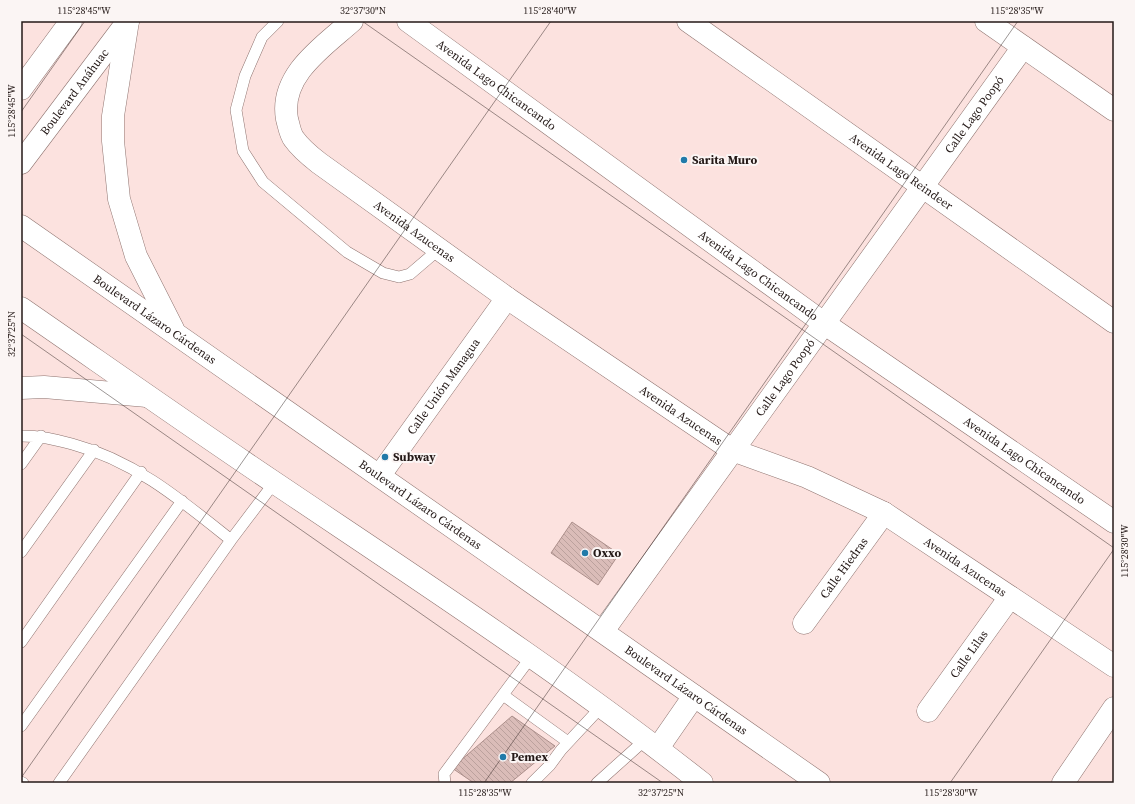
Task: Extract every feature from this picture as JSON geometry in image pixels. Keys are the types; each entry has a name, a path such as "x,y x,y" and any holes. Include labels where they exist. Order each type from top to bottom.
{"main road":[{"path":"21,89 70,21"},
{"path":"128,21 113,116 114,149 120,200 136,256 174,332"},
{"name":"Boulevard Anáhuac","path":"21,163 128,21"},
{"name":"Avenida Azucenas","path":"352,21 306,62 296,76 288,96 286,115 294,138 304,151 438,250 732,450 807,477 884,513 1114,666"},
{"name":"Avenida Lago Chicancando","path":"408,21 825,324 1110,512"},
{"name":"Avenida Lago Reindeer","path":"688,21 1114,322"},
{"path":"986,21 1114,110"},
{"name":"Calle Lago Poopó","path":"603,631 1023,47"},
{"name":"Boulevard Lázaro Cárdenas","path":"21,226 819,783"},
{"name":"Calle Unión Managua","path":"380,476 507,298"},
{"path":"21,308 274,483 465,610 652,744 702,783"},
{"path":"21,388 44,387 148,396"},
{"name":"Calle Hiedras","path":"804,623 884,513"},
{"name":"Calle Lilas","path":"928,711 1010,597"},
{"path":"652,744 694,696"},
{"path":"1063,783 1114,708"}],"lane":[{"path":"278,21 262,37 245,76 236,110 243,151 263,182 347,252 383,273 399,277 410,274 438,250"},
{"path":"21,436 41,436 94,450 141,472 182,501 231,540"},
{"path":"21,464 41,436"},
{"path":"21,552 94,450"},
{"path":"21,642 141,472"},
{"path":"59,783 231,540 274,483"},
{"path":"21,726 182,501"},
{"path":"445,783 444,774 531,657"},
{"path":"503,695 568,742"},
{"path":"532,783 550,765 568,742 601,707"},
{"path":"597,783 652,744"}],"building":[{"name":"Oxxo","path":"572,522 619,554 598,585 551,553"},
{"name":"Pemex","path":"512,716 555,746 510,783 474,783 452,768"}],"place":[{"name":"Sarita Muro","path":"684,160"},
{"name":"Subway","path":"385,457"},
{"name":"Oxxo","path":"585,553"},
{"name":"Pemex","path":"503,757"}]}
